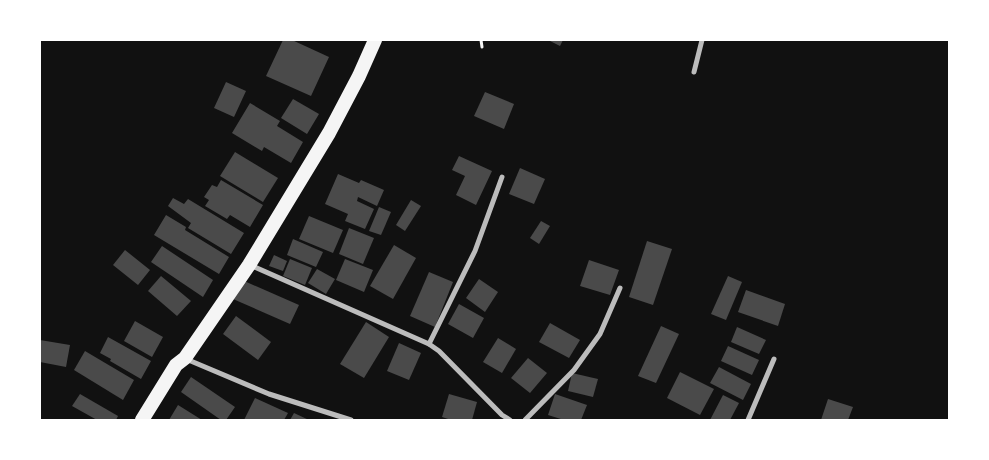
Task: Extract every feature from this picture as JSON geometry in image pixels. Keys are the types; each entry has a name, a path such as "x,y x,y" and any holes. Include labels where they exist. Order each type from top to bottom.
{"highway":[{"path":"142,420 176,365 185,358 249,265 329,133 359,76 374,40"}],"street":[{"path":"694,72 702,40"},
{"path":"430,344 475,251 502,177"},
{"path":"249,265 430,344 439,351 500,417 510,420"},
{"path":"525,420 574,370 600,334 620,288"},
{"path":"185,358 269,394 351,420"},
{"path":"748,420 774,358"}],"path":[{"path":"482,40 482,46"}],"building":[{"path":"283,40 292,40 329,57 311,96 266,76"},
{"path":"548,40 563,40 560,46"},
{"path":"226,82 246,91 234,117 214,108"},
{"path":"485,92 514,104 504,129 474,116"},
{"path":"293,99 319,114 307,134 281,118"},
{"path":"250,103 280,121 277,126 303,142 291,163 264,147 262,151 232,133"},
{"path":"235,152 278,178 263,202 220,176"},
{"path":"459,156 492,171 476,205 456,195 465,176 452,170"},
{"path":"520,168 545,179 534,204 509,194"},
{"path":"338,174 359,183 361,180 384,190 377,206 358,197 357,201 374,209 365,229 345,221 348,214 325,204"},
{"path":"221,180 263,205 250,227 230,215 227,219 205,206 209,200 204,197 212,185 217,187"},
{"path":"173,198 184,204 188,199 244,233 231,254 188,228 191,223 168,206"},
{"path":"411,200 421,206 405,231 396,225"},
{"path":"379,207 391,212 381,235 369,231"},
{"path":"166,215 186,227 185,230 229,257 219,274 154,235"},
{"path":"309,216 343,230 333,253 299,239"},
{"path":"541,221 550,226 539,244 530,238"},
{"path":"349,228 374,238 363,264 339,254"},
{"path":"293,239 323,252 316,267 287,255"},
{"path":"647,241 672,249 653,305 629,297"},
{"path":"394,245 416,258 393,299 370,286"},
{"path":"162,246 213,280 203,297 151,262"},
{"path":"125,250 150,270 138,285 113,265"},
{"path":"274,255 287,261 283,271 269,266"},
{"path":"290,259 312,268 305,285 283,276"},
{"path":"345,259 373,270 364,292 336,280"},
{"path":"589,260 619,270 610,295 580,286"},
{"path":"317,269 335,279 326,294 308,283"},
{"path":"429,272 453,282 435,327 410,316"},
{"path":"161,276 191,301 177,316 148,291"},
{"path":"728,276 742,282 726,320 711,314"},
{"path":"479,279 498,292 485,312 466,298"},
{"path":"242,280 299,305 290,324 233,299"},
{"path":"746,290 785,304 778,326 738,312"},
{"path":"459,304 484,318 473,338 448,324"},
{"path":"236,316 271,342 258,360 223,334"},
{"path":"135,321 163,337 152,357 124,341"},
{"path":"366,322 389,337 364,378 340,364"},
{"path":"550,323 580,340 569,358 539,342"},
{"path":"661,326 679,334 656,383 638,376"},
{"path":"737,327 766,340 759,354 731,342"},
{"path":"108,337 151,361 141,379 100,353"},
{"path":"498,338 516,349 502,373 483,362"},
{"path":"40,340 70,345 66,367 40,362"},
{"path":"399,343 421,353 409,380 387,371"},
{"path":"728,346 759,360 752,375 721,361"},
{"path":"85,351 134,380 123,400 74,370"},
{"path":"528,358 547,373 530,393 511,378"},
{"path":"719,367 751,384 743,400 710,383"},
{"path":"680,372 714,389 700,415 667,398"},
{"path":"572,373 598,379 593,397 568,391"},
{"path":"191,377 235,407 226,420 221,420 181,392"},
{"path":"80,394 118,416 116,420 97,420 72,406"},
{"path":"449,394 477,402 472,420 451,420 442,417"},
{"path":"555,394 587,405 581,420 564,420 548,415"},
{"path":"723,395 739,403 730,420 710,420"},
{"path":"255,398 288,413 284,420 244,420"},
{"path":"828,399 853,407 848,420 821,420"},
{"path":"178,405 202,420 169,420"},
{"path":"294,413 309,420 290,420"}]}
